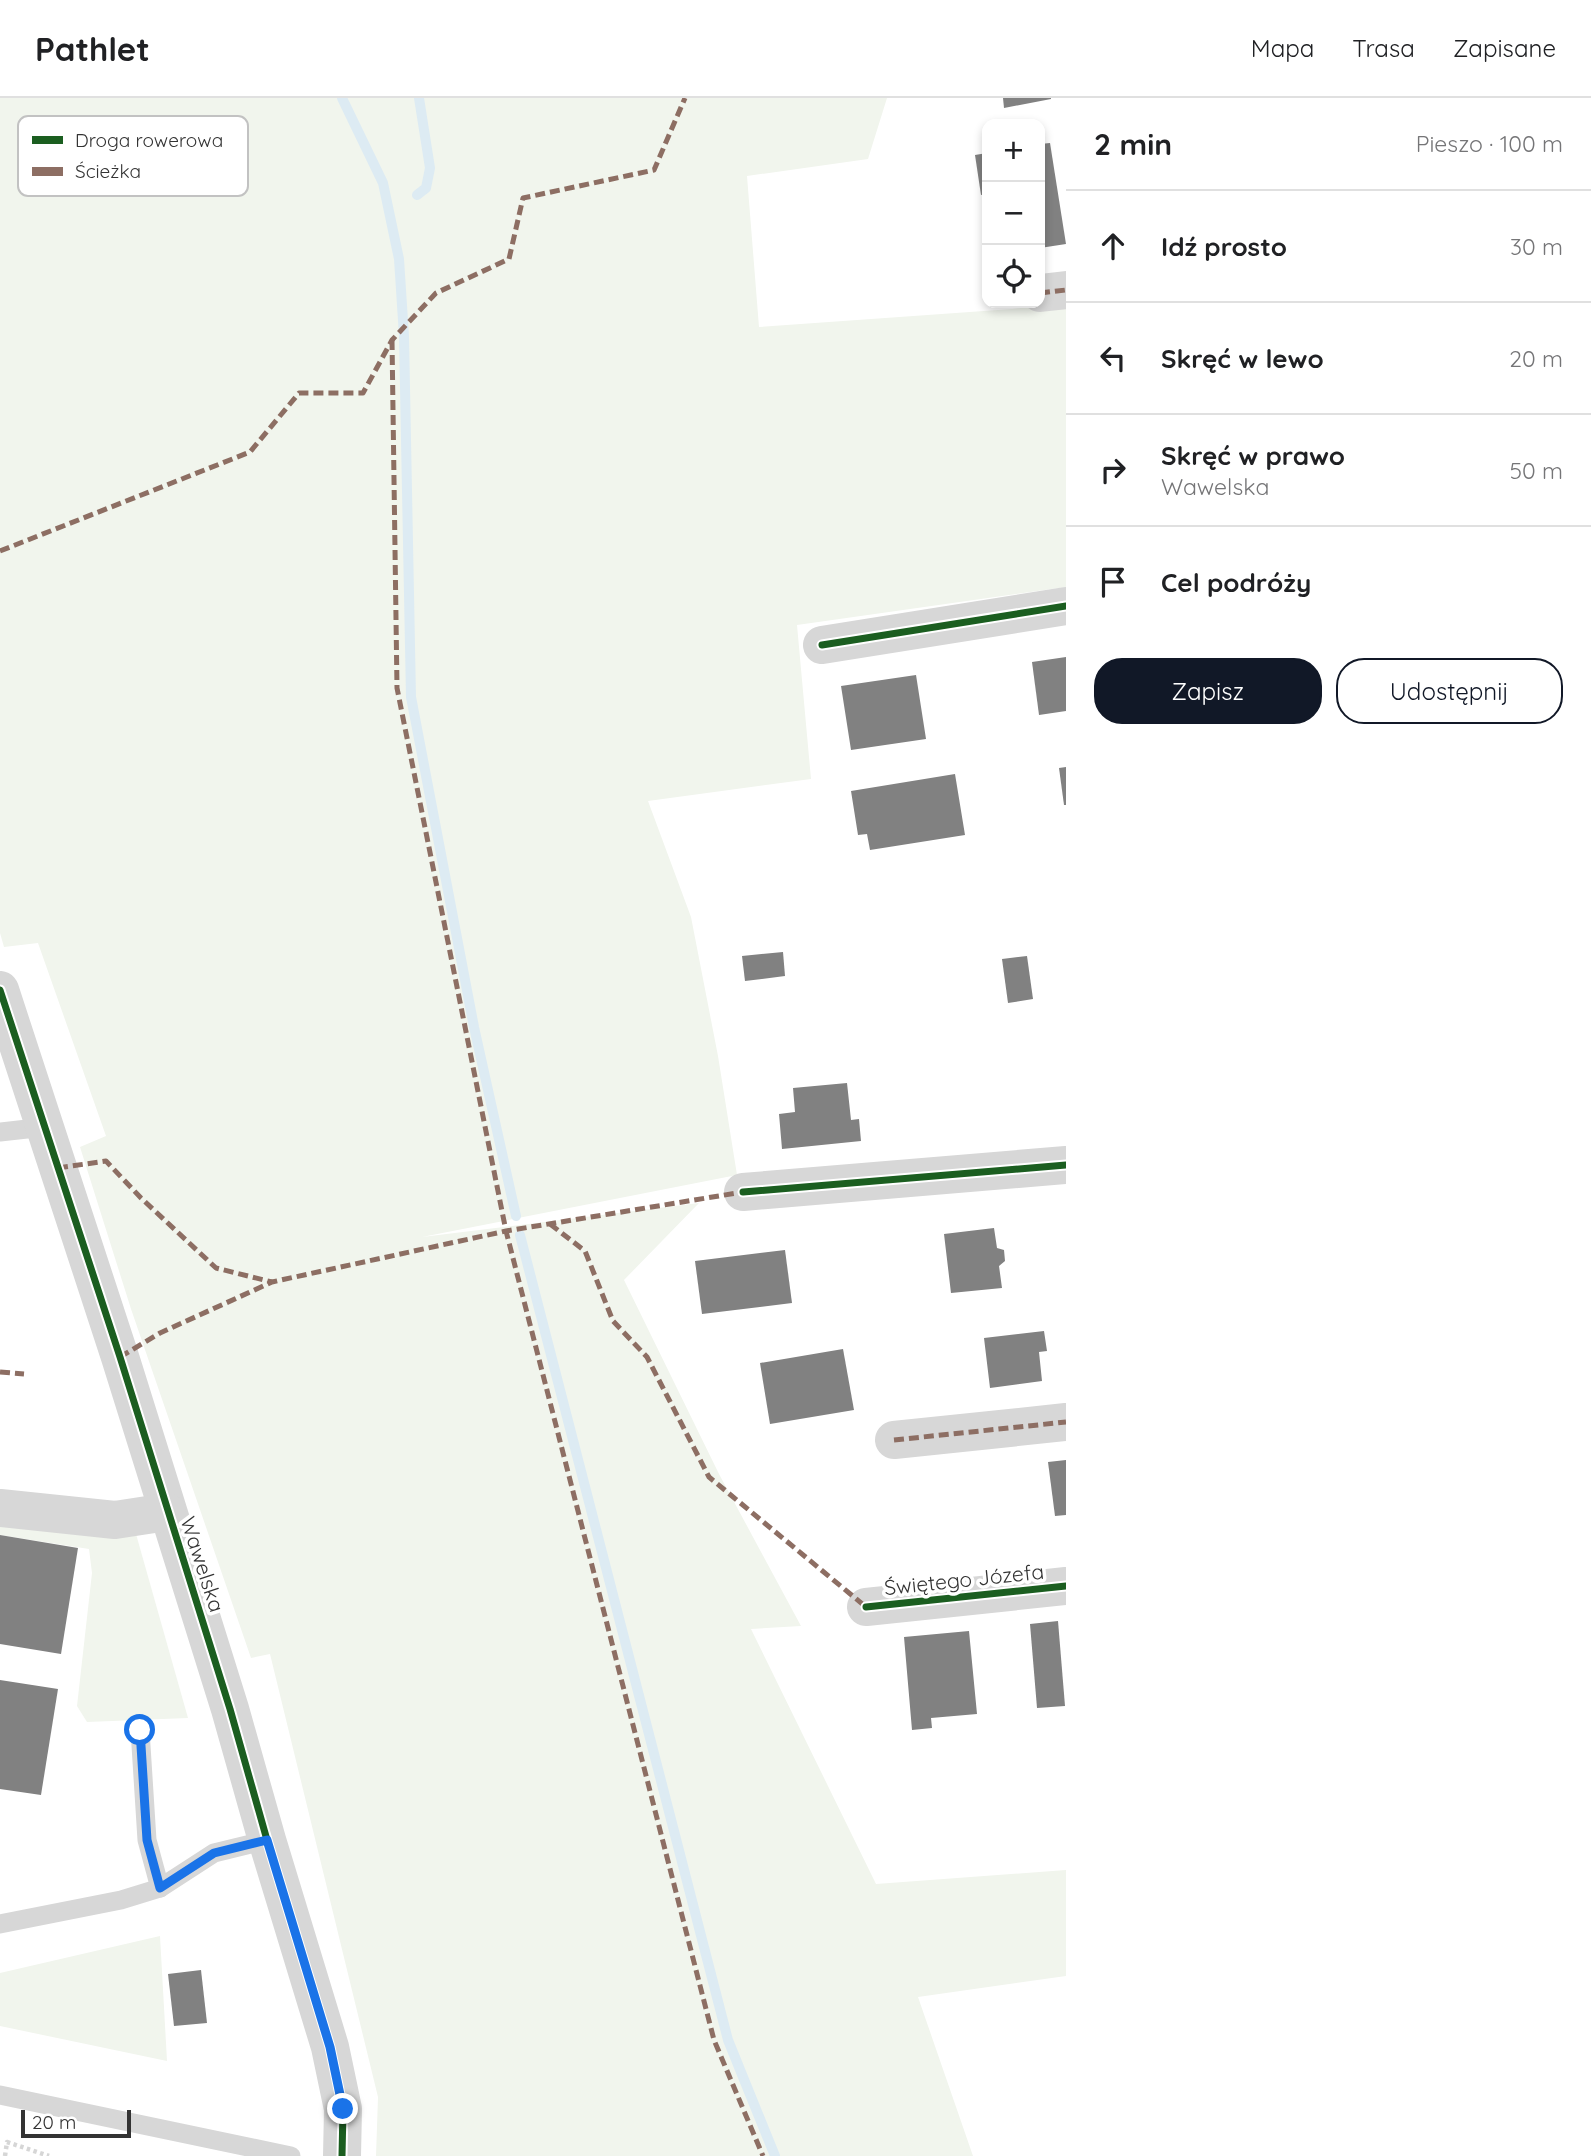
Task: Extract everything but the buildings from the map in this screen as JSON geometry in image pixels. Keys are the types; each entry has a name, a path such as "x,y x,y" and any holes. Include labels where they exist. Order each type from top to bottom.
{"street":[{"path":"1045,292 1066,290"},
{"path":"822,645 1066,607"},
{"name":"Wawelska","path":"0,990 230,1709 330,2047 343,2109 342,2156"},
{"path":"743,1192 1066,1166"},
{"path":"894,1440 1066,1422"},
{"path":"0,1508 115,1520 167,1512"},
{"name":"Świętego Józefa","path":"866,1607 1066,1586"}],"lane":[{"path":"0,1132 45,1127"},
{"path":"140,1730 147,1840 160,1888"},
{"path":"0,1924 121,1899 160,1888 214,1853 267,1840"},
{"path":"0,2095 291,2156"}],"path":[{"path":"0,2140 49,2156"},
{"path":"5,2156 6,2142"}],"shaded area":[{"path":"0,98 887,98 868,159 747,176 759,327 1045,308 1045,305 1066,303 1066,587 797,625 811,779 648,801 691,917 718,1056 737,1175 422,1237 699,1203 624,1280 719,1474 801,1626 751,1629 876,1884 1066,1870 1066,1976 918,1997 973,2156 376,2156 378,2097 270,1654 251,1658 131,1309 80,1147 106,1136 38,943 4,947 0,933"},
{"path":"0,1522 136,1534 188,1718 87,1722 77,1706 92,1573 89,1549 0,1535"},
{"path":"160,1936 167,2061 0,2026 0,1973"}],"waterway":[{"path":"342,98 383,183 399,259 404,336 411,697 474,1027 516,1216"},
{"path":"417,195 426,188 430,168 419,98"},
{"path":"520,1235 728,2040 775,2156"}],"marked path":[{"path":"0,551 250,452 299,393 363,393 392,340 436,293 509,259 523,198 654,170 685,98"},
{"path":"1045,292 1066,290"},
{"path":"392,340 397,688 506,1231 714,2040 763,2156"},
{"path":"58,1168 106,1161 141,1198 216,1268 272,1282"},
{"path":"120,1357 160,1333 272,1282 506,1231 749,1191"},
{"path":"550,1224 585,1251 613,1321 647,1357 709,1477 866,1607 871,1607"},
{"path":"0,1372 24,1374"},
{"path":"894,1440 1066,1422"}],"cycle path":[{"path":"822,645 1066,606"},
{"path":"0,990 120,1357 230,1709 330,2047 343,2109 342,2156"},
{"path":"743,1192 1066,1165"},
{"path":"866,1607 1066,1586"}],"route":[{"path":"140,1730 147,1840 160,1888 214,1853 267,1840 330,2047 343,2109"}]}
